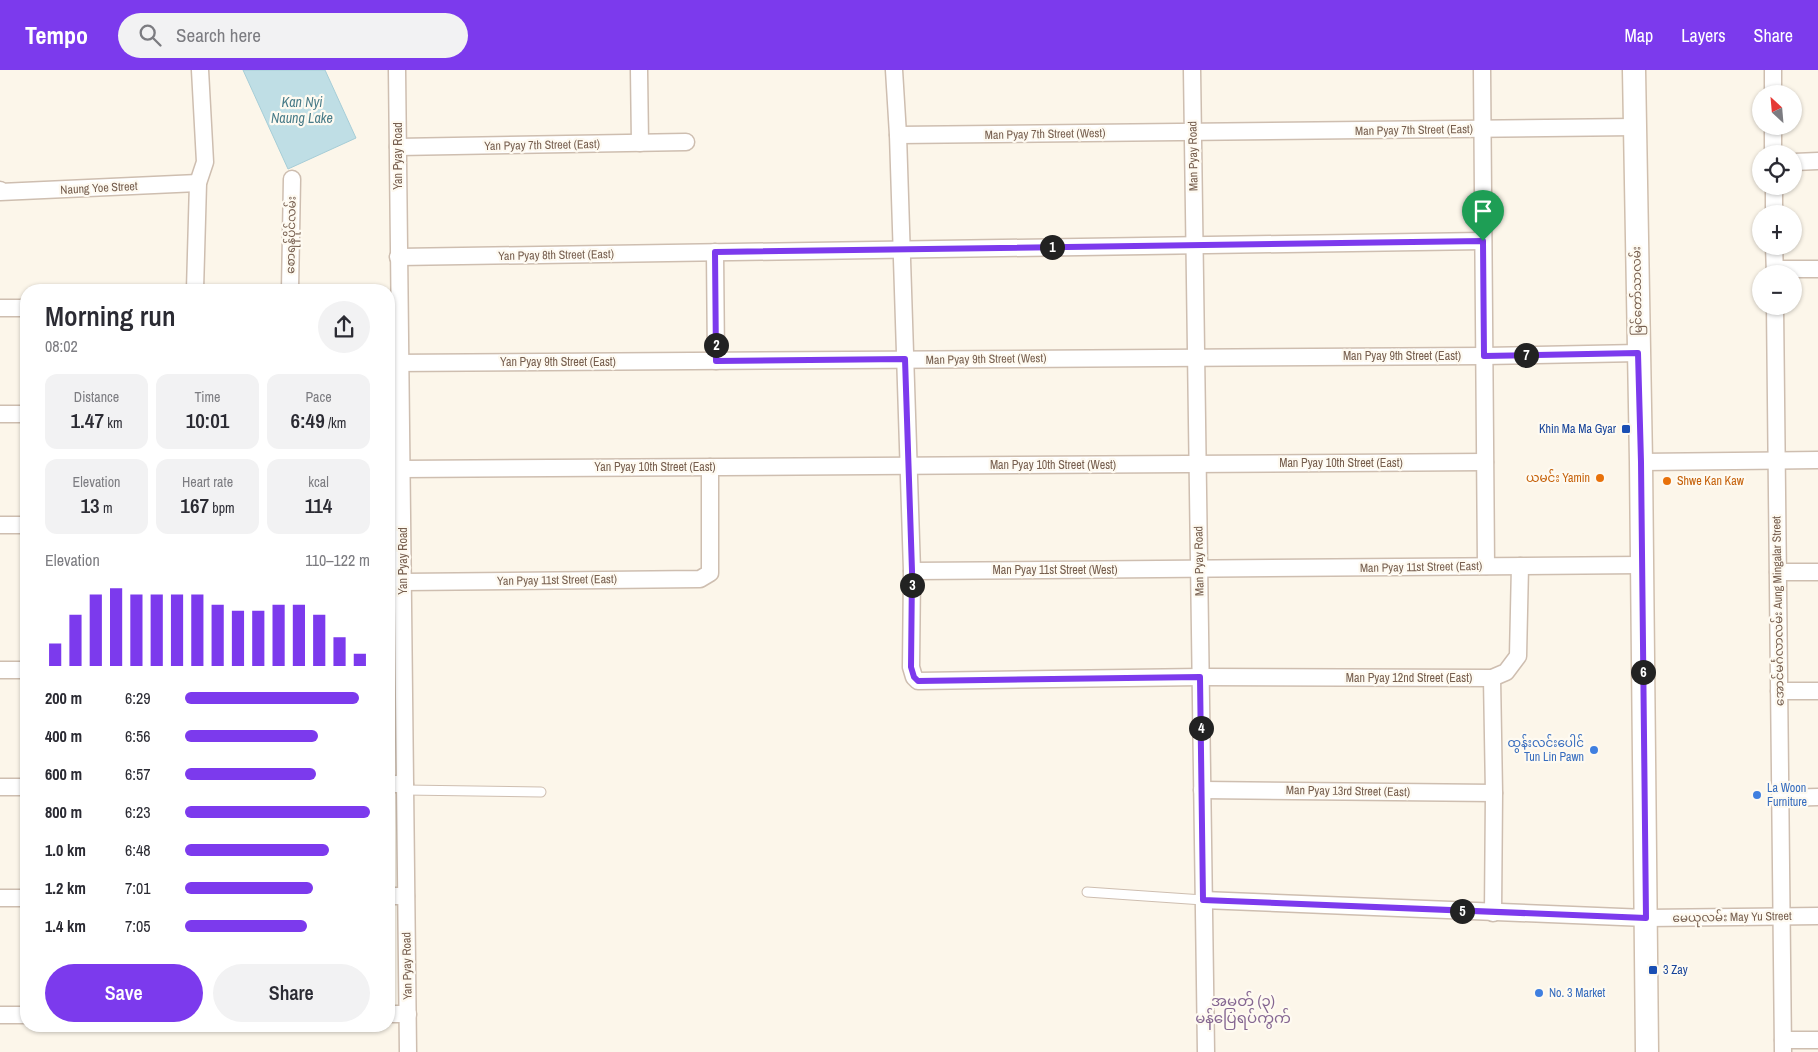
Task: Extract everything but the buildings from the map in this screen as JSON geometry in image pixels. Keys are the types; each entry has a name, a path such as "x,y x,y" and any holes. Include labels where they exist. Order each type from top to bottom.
{"main road":[{"name":"မြင်တော်သာလမ်း","path":"1634,70 1641,462 1647,1052"}],"street":[{"path":"195,284 198,183 204,162 200,70"},
{"name":"Yan Pyay Road","path":"395,336 398,257 397,70"},
{"path":"639,70 640,143"},
{"path":"894,70 898,135 912,571"},
{"name":"Man Pyay Road","path":"1192,70 1206,1052"},
{"path":"1482,70 1486,566"},
{"path":"1772,70 1773,85"},
{"name":"Man Pyay 7th Street (East)","path":"1193,132 1635,127"},
{"name":"Man Pyay 7th Street (West)","path":"898,135 1193,132"},
{"name":"Yan Pyay 7th Street (East)","path":"398,148 686,142"},
{"path":"1802,162 1818,161"},
{"name":"စောရန်ပိုင်လမ်း","path":"290,284 292,180"},
{"name":"Naung Yoe Street","path":"0,191 198,183"},
{"name":"Yan Pyay 8th Street (East)","path":"398,257 1483,241"},
{"path":"715,252 716,361"},
{"path":"1802,270 1818,269"},
{"path":"0,308 20,308"},
{"name":"အောင်မင်္ဂလာလမ်း Aung Mingalar Street","path":"1775,315 1783,1046"},
{"name":"Man Pyay 9th Street (East)","path":"1196,357 1484,356 1638,353"},
{"name":"Man Pyay 9th Street (West)","path":"716,361 1196,357"},
{"name":"Yan Pyay 9th Street (East)","path":"395,363 716,361"},
{"name":"Yan Pyay Road","path":"395,376 402,469 403,582 396,698 406,896 408,1052"},
{"path":"0,414 20,414"},
{"path":"1641,462 1818,460"},
{"name":"Man Pyay 10th Street (East)","path":"1198,464 1485,462"},
{"name":"Man Pyay 10th Street (West)","path":"908,466 1198,464"},
{"name":"Yan Pyay 10th Street (East)","path":"402,469 908,466"},
{"name":"Yan Pyay 11st Street (East)","path":"403,582 700,579 710,573 710,467"},
{"path":"0,525 20,525"},
{"name":"Man Pyay 11st Street (East)","path":"1199,569 1642,565"},
{"path":"1494,913 1492,678 1506,672 1518,656 1520,566"},
{"name":"Man Pyay 11st Street (West)","path":"912,571 1199,569"},
{"name":"Man Pyay 12nd Street (East)","path":"912,571 911,667 914,677 918,681 1200,677 1492,678"},
{"path":"1778,572 1818,572"},
{"path":"0,670 20,670"},
{"path":"1779,691 1818,691"},
{"path":"0,787 20,786"},
{"name":"Man Pyay 13rd Street (East)","path":"1202,790 1494,793"},
{"path":"1780,798 1818,797"},
{"path":"395,896 406,896"},
{"path":"0,898 20,898"},
{"name":"မေယုလမ်း May Yu Street","path":"1203,900 1646,918 1818,916"},
{"path":"395,1014 408,1014"},
{"path":"0,1015 20,1015"},
{"path":"1783,1046 1818,1040"}],"lane":[{"path":"400,786 541,792"},
{"path":"1087,892 1203,900"}],"water":[{"name":"Kan Nyi Naung Lake","path":"243,70 325,70 356,138 288,169"}],"place":[{"name":"Khin Ma Ma Gyar","path":"1626,429"},
{"name":"ယမင်း Yamin","path":"1600,478"},
{"name":"Shwe Kan Kaw","path":"1667,481"},
{"name":"ထွန်းလင်းပေါင် Tun Lin Pawn","path":"1594,750"},
{"name":"La Woon Furniture","path":"1757,795"},
{"name":"3 Zay","path":"1653,970"},
{"name":"No. 3 Market","path":"1539,993"}],"district":[{"name":"အမှတ် (၃) မန်ပြေရပ်ကွက်","path":"1243,1008"}],"route":[{"path":"1483,241 1484,356 1638,353 1646,918 1203,900 1200,677 918,681 914,677 911,667 912,571 905,359 716,361 715,252 1483,241"}]}
